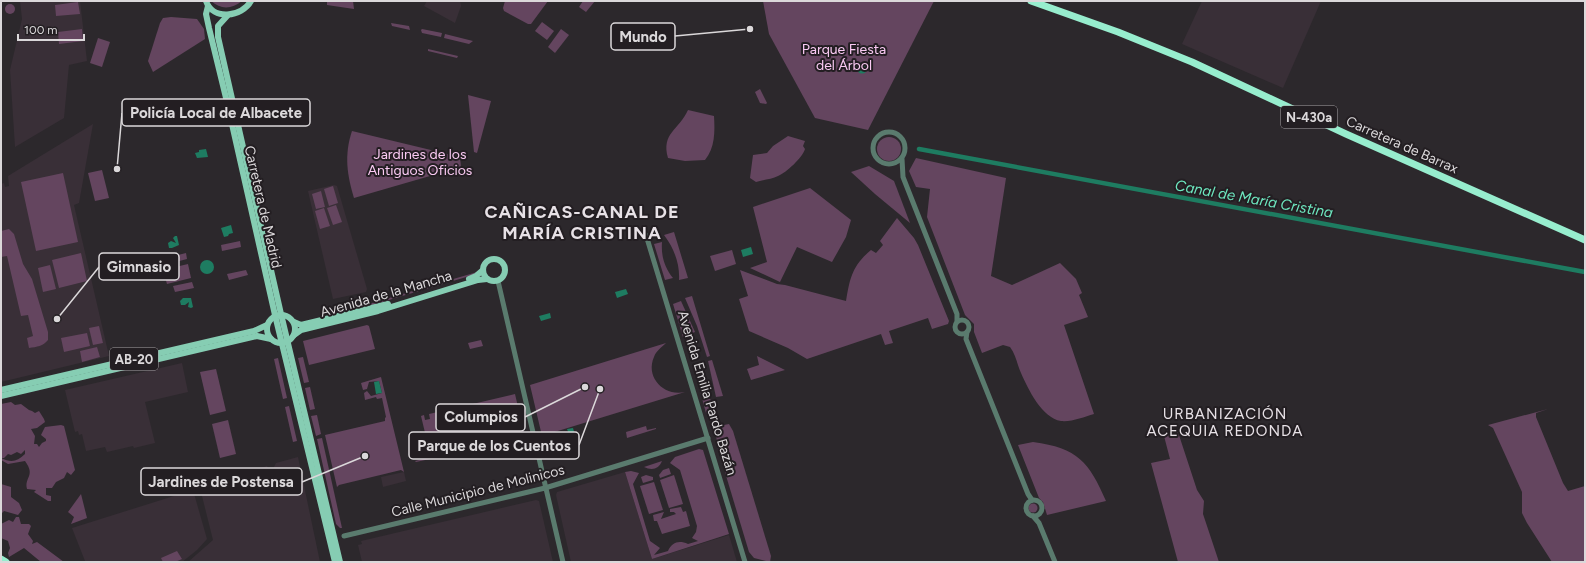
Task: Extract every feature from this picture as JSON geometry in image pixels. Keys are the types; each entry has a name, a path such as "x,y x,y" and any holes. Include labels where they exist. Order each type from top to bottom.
{"highway":[{"name":"Carretera de Barrax","path":"1031,1 1118,32 1192,62 1346,134 1585,240"},
{"path":"1,559 6,562"}],"main road":[{"path":"207,3 219,13 228,15 242,11 251,1"},
{"name":"Carretera de Madrid","path":"207,3 206,14 209,28 285,342"},
{"name":"Carretera de Madrid","path":"228,15 218,26 218,37 278,315"},
{"path":"490,260 497,260 501,262 505,270 504,274 498,281 492,281 485,277 483,270 484,265 490,260"},
{"name":"Avenida de la Mancha","path":"294,322 301,325 383,305 476,276 483,270"},
{"name":"Avenida de la Mancha","path":"285,342 301,330 378,311 478,280 487,279"},
{"path":"285,342 276,342 270,339 267,333 267,325 270,319 278,315 290,318 294,322 294,335"},
{"name":"AB-20","path":"1,390 254,331 267,325"},
{"name":"AB-20","path":"1,396 258,336 270,339"},
{"path":"285,342 308,450 335,562"},
{"path":"285,342 340,562"},
{"path":"308,450 314,458"}],"street":[{"path":"903,177 902,159 906,150 904,140 896,133 886,132 881,134 876,140 873,151 878,160 899,171 903,177 959,319"},
{"path":"890,165 902,159"},
{"name":"Avenida Emilia Pardo Bazán","path":"646,235 745,560 750,562"},
{"path":"498,281 563,562"},
{"path":"959,319 966,321 969,325 966,339"},
{"path":"959,319 955,325 955,330 966,339 1028,494 1030,501 1026,510 1028,514 1036,515"},
{"path":"961,334 967,332"},
{"name":"Calle Municipio de Molinicos","path":"344,536 546,488 708,438"},
{"path":"1030,501 1037,501 1041,504 1041,509 1036,515"},
{"path":"1036,515 1055,562"}],"shaded area":[{"path":"20,1 80,1 87,61 69,65 64,118 15,147 10,70 22,19"},
{"path":"427,1 460,1 461,6 455,23 424,6"},
{"path":"1202,1 1321,1 1283,88 1182,44"},
{"path":"860,63 864,63 866,64 866,72 860,73 857,70 857,66"},
{"path":"93,124 79,203 74,205 109,356 1,382 1,184 4,183 5,187 9,186 8,176"},
{"path":"206,149 208,157 197,158 195,153 199,152 199,150"},
{"path":"334,185 337,186 367,289 366,292 333,299 308,191"},
{"path":"231,225 233,233 224,237 221,228"},
{"path":"177,236 179,245 169,248 168,243 171,241 176,243 173,238"},
{"path":"751,247 753,254 743,257 741,250"},
{"path":"207,260 212,262 214,267 212,272 207,274 202,272 200,267 202,262"},
{"path":"626,289 628,294 617,298 615,292"},
{"path":"183,298 191,298 193,307 188,307 189,302 185,305 181,305 180,301"},
{"path":"550,313 551,318 541,321 539,316"},
{"path":"182,363 188,392 145,402 155,443 107,452 105,447 86,451 82,434 79,435 78,431 75,432 65,390"},
{"path":"379,381 382,393 376,394 374,382"},
{"path":"573,428 576,439 571,440 567,429"},
{"path":"298,457 320,562 188,562 213,540 200,488 267,466 269,470 273,469 276,463"},
{"path":"404,472 406,481 383,487 381,477"},
{"path":"625,472 652,559 729,535 737,562 571,562 556,495 557,492"},
{"path":"193,490 207,539 197,550 182,562 85,561 72,528"},
{"path":"536,500 539,501 553,562 362,562 358,545 362,544 361,541"}],"green space":[{"path":"211,1 242,1 234,6 223,7"},
{"path":"327,1 353,1 354,9 327,5"},
{"path":"505,1 548,1 531,24 528,24 504,11 503,8"},
{"path":"583,1 595,1 586,12 579,7"},
{"name":"Parque Fiesta del Árbol","path":"763,1 934,1 868,130 815,118 769,34"},
{"path":"78,2 80,14 56,16 55,5"},
{"path":"8,4 12,4 14,5 14,13 8,14 5,11 5,7"},
{"path":"171,17 197,19 204,29 205,39 153,72 148,61 160,23 163,18"},
{"path":"542,22 554,31 547,40 535,31"},
{"path":"391,23 409,26 410,30 392,26"},
{"path":"82,29 83,41 59,44 58,32"},
{"path":"422,29 442,33 441,37 422,33"},
{"path":"561,29 569,35 555,53 548,47"},
{"path":"445,34 473,41 469,44 444,38"},
{"path":"98,38 110,42 102,67 90,63"},
{"path":"428,49 458,56 457,58 428,51"},
{"path":"760,89 767,103 766,104 760,103 755,92"},
{"path":"468,95 491,101 477,153 474,152"},
{"path":"688,110 714,116 713,145 705,160 685,161 668,158 666,150 669,137"},
{"name":"Jardines de los Antiguos Oficios","path":"352,131 460,157 461,167 354,198 347,165 348,148"},
{"path":"788,136 805,141 803,146 805,149 804,152 798,160 785,172 776,177 756,182 750,178 753,155 767,153 773,146"},
{"path":"889,137 897,141 901,149 897,157 889,161 881,157 877,149 881,141"},
{"path":"916,158 1006,178 991,276 1012,285 1060,263 1076,279 1082,293 1079,295 1088,317 1064,325 1094,414 1069,421 1054,419 1036,402 1024,380 1010,347 1003,345 982,353 974,332 974,324 965,315 927,217 930,189 916,187 909,171"},
{"path":"869,166 894,181 910,223 851,172"},
{"path":"102,170 109,198 95,201 88,173"},
{"path":"63,173 78,242 36,251 21,182"},
{"path":"333,186 338,203 329,206 324,189"},
{"path":"810,188 851,220 846,237 832,262 797,247 780,282 750,268 767,262 753,207"},
{"path":"321,191 325,207 316,209 312,194"},
{"path":"336,205 342,222 333,225 327,208"},
{"path":"324,208 330,226 320,229 315,211"},
{"path":"897,218 918,245 949,321 948,324 932,329 928,318 889,331 893,343 885,345 881,334 807,359 788,348 749,331 739,299 748,296 740,270 777,284 846,301 851,279 856,267 871,250 876,253 883,245 880,241"},
{"path":"9,229 14,234 23,264 32,279 48,332 48,340 44,344 37,347 29,348 27,338 33,336 28,315 21,316 7,256 1,257 1,231"},
{"path":"674,232 688,278 679,280 676,256 664,235"},
{"path":"240,241 241,247 222,251 221,245"},
{"path":"662,242 664,261 667,270 673,278 665,280 654,244"},
{"path":"732,250 736,264 715,271 710,256"},
{"path":"81,253 87,281 59,288 52,260"},
{"path":"186,253 187,259 168,264 166,258"},
{"path":"188,264 191,278 167,284 163,270"},
{"path":"50,265 56,289 43,292 38,268"},
{"path":"246,270 248,275 229,280 227,274"},
{"path":"477,272 473,275 362,308 362,306"},
{"path":"192,282 194,288 175,292 173,286"},
{"path":"692,296 710,356 707,357 697,326 685,298"},
{"path":"681,301 695,332 683,337 673,304"},
{"path":"367,325 369,326 375,349 309,365 303,341"},
{"path":"99,326 103,343 93,345 89,328"},
{"path":"87,333 90,346 64,352 61,338"},
{"path":"481,340 483,346 470,349 468,343"},
{"path":"666,343 654,357 652,372 654,378 658,384 670,391 677,393 685,392 548,434 551,443 546,445 542,436 530,385"},
{"path":"97,347 100,357 82,362 80,351"},
{"path":"757,356 785,370 751,380 747,369 759,365"},
{"path":"303,357 309,382 304,383 298,358"},
{"path":"278,358 287,398 283,399 274,359"},
{"path":"712,360 723,396 716,397 708,361"},
{"path":"216,369 226,411 210,415 200,372"},
{"path":"381,377 404,472 401,470 339,485 337,487 325,435 385,421 386,417 382,398 377,399 376,397 365,400 364,393 367,391 371,396 382,393 379,381 369,382 367,389 363,390 361,383"},
{"path":"704,386 714,407 715,413 708,415 706,413 699,387"},
{"path":"310,387 315,409 310,410 305,388"},
{"path":"515,394 525,437 476,449 475,446 471,447 471,450 415,461 431,457 428,444 435,442 434,439 427,441 421,416 424,415 425,420 430,419 429,414 455,408 458,413 457,407 460,413 462,412 460,407 462,406 463,412 465,411 464,406"},
{"path":"11,402 15,405 21,404 35,413 39,411 45,422 37,428 31,429 35,436 34,444 37,444 39,447 46,441 46,439 41,435 45,427 64,426 75,470 71,475 67,472 64,478 56,482 52,488 46,488 46,495 51,496 51,501 48,501 34,492 36,490 27,489 30,470 25,461 8,464 1,460 1,458 1,404","holes":["25,450 25,454 17,460 8,461 1,458 4,458 8,454 11,455 17,452 21,454"]},
{"path":"289,406 297,441 293,442 285,407"},
{"path":"1548,409 1536,413 1536,417 1563,483 1568,491 1585,486 1585,562 1552,562 1522,513 1522,492 1493,428 1488,425"},
{"path":"317,415 321,434 316,436 311,416"},
{"path":"228,420 236,454 220,458 212,424"},
{"path":"729,424 733,431 771,556 770,562 754,558 749,552 718,449 716,435 724,425"},
{"path":"646,426 647,430 656,429 627,438 626,432"},
{"path":"1177,429 1197,490 1204,501 1203,514 1219,562 1178,562 1151,463 1170,459 1164,436 1170,435 1170,431"},
{"path":"322,438 342,528 336,524 317,439"},
{"path":"1033,442 1061,448 1080,459 1094,476 1106,501 1047,515 1043,502 1039,498 1018,445"},
{"path":"699,449 703,450 729,534 652,559 625,472 631,471 639,473 633,484 650,541 660,548 654,555 668,551 674,544 679,542 688,544 698,541 692,538 696,532 697,526 680,470 670,463 675,457"},
{"path":"662,461 659,466 655,468 650,469 644,467"},
{"path":"669,468 671,474 660,478 659,475 663,470"},
{"path":"646,475 653,477 653,480 643,483 641,477"},
{"path":"674,475 683,504 669,508 660,480"},
{"path":"654,482 663,510 649,514 640,486"},
{"path":"1,484 11,487 11,497 19,503 22,510 18,515 4,511 1,514"},
{"path":"81,494 87,518 71,524 74,517 68,512"},
{"path":"1033,503 1038,508 1033,513 1028,508"},
{"path":"681,507 683,512 686,511 690,526 662,534 657,521 654,521 653,515 664,512 661,519 676,514 674,512 670,512 670,509"},
{"path":"16,517 19,517 21,524 29,524 31,526 28,534 33,541 32,544 37,542 64,562 41,562 24,548 9,557 8,553 10,548 8,541 1,538 1,524 9,520 13,522"},
{"path":"177,551 182,559 175,562 163,562 161,558"}],"waterway":[{"name":"Canal de María Cristina","path":"919,149 1585,272"}],"place":[{"name":"Mundo","path":"750,29"},
{"name":"Policía Local de Albacete","path":"117,169"},
{"name":"Gimnasio","path":"57,319"},
{"name":"Columpios","path":"585,387"},
{"name":"Parque de los Cuentos","path":"600,389"},
{"name":"Jardines de Postensa","path":"365,456"}],"district":[{"name":"CAÑICAS-CANAL DE MARÍA CRISTINA","path":"582,222"},
{"name":"URBANIZACIÓN ACEQUIA REDONDA","path":"1225,422"}]}
